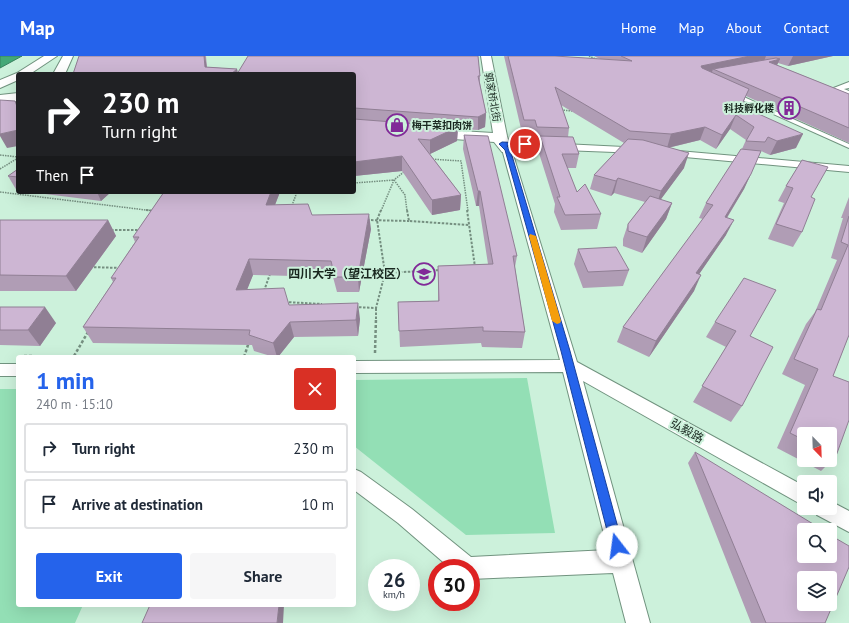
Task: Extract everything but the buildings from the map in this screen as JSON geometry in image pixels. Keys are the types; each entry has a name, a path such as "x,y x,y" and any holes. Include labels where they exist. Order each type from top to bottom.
{"street":[{"path":"25,72 52,56"},
{"path":"61,72 68,56"},
{"name":"郭家桥北街","path":"416,132 503,144 486,56"},
{"path":"0,84 16,77"},
{"path":"849,85 832,88 849,94"},
{"path":"0,100 16,97"},
{"path":"0,100 16,101"},
{"path":"638,623 570,366 503,144 615,148 849,169"},
{"path":"0,370 16,364"},
{"path":"356,367 570,366"},
{"name":"弘毅路","path":"570,366 797,493"},
{"path":"356,479 399,511 467,568 621,561"},
{"path":"836,515 849,522"}],"lane":[{"path":"728,92 849,146"}],"path":[{"path":"589,56 602,63"},
{"path":"556,109 579,112"},
{"path":"0,155 16,158"},
{"path":"0,169 16,159"},
{"path":"427,159 461,161 475,268 467,269"},
{"path":"352,306 376,308 385,273 377,220 394,180 410,167"},
{"path":"356,182 366,180 394,180"},
{"path":"394,180 405,195 409,221"},
{"path":"0,192 16,194"},
{"path":"17,194 160,211"},
{"path":"290,211 296,194"},
{"path":"362,220 469,225"},
{"path":"110,230 141,230"},
{"path":"87,267 126,268"},
{"path":"263,294 272,269"},
{"path":"385,273 445,270"},
{"path":"284,302 330,305"},
{"path":"75,355 90,329"},
{"path":"245,355 250,336"}],"shaded area":[{"path":"0,56 22,56 0,68"},
{"path":"527,378 555,533 466,535 356,448 356,380"},
{"path":"0,389 16,389 16,607 82,607 75,623 0,623"}],"slow traffic":[{"path":"532,236 557,321"}],"place":[{"name":"科技孵化楼","path":"789,108"},
{"name":"梅干菜扣肉饼","path":"397,125"},
{"name":"四川大学（望江校区）","path":"424,274"}],"route":[{"path":"525,144 502,144 507,149 566,351 617,546"}]}
